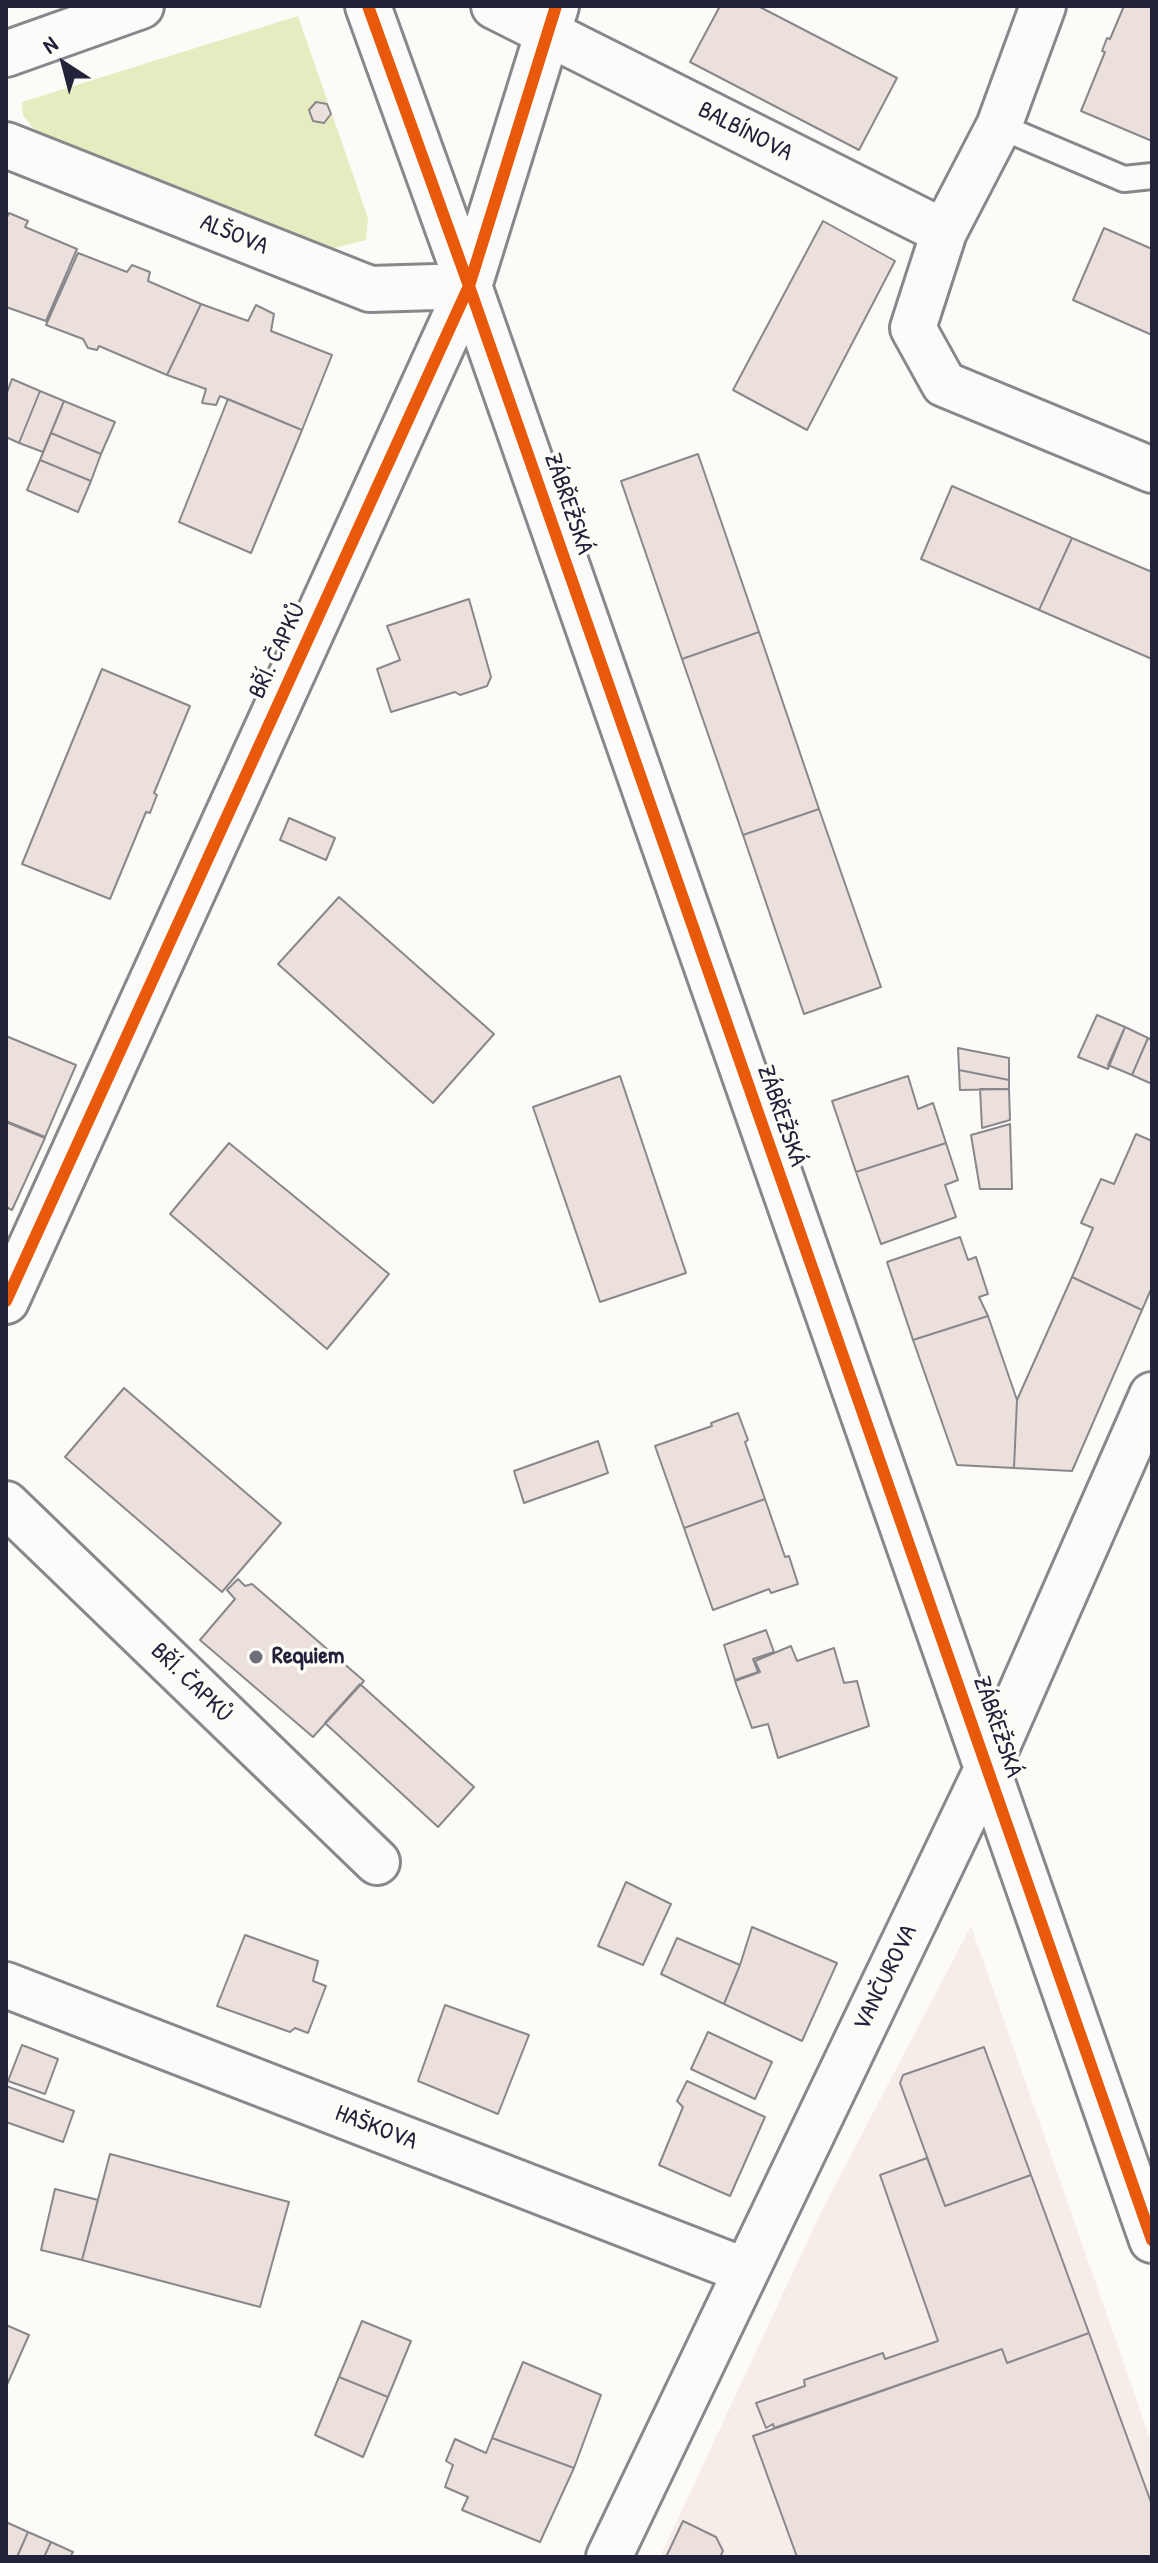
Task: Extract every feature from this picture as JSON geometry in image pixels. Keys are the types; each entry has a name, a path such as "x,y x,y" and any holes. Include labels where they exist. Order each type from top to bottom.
{"street":[{"path":"6,54 141,6"},
{"name":"ZÁBŘEŽSKÁ","path":"368,6 469,286 1152,2240"},
{"path":"494,6 551,19"},
{"path":"1043,6 999,126 944,232 913,328 944,384 1152,470"},
{"name":"BŘÍ. ČAPKŮ","path":"6,1301 469,286 551,19"},
{"name":"BALBÍNOVA","path":"551,19 944,232"},
{"name":"ALŠOVA","path":"6,145 370,289 469,286"},
{"name":"VANČUROVA","path":"609,2557 988,1767 1152,1395"},
{"name":"BŘÍ. ČAPKŮ","path":"6,1504 377,1862"},
{"name":"HAŠKOVA","path":"6,1985 746,2271"}],"lane":[{"path":"999,126 1124,179 1152,176"}],"shaded area":[{"path":"971,1926 1152,2444 1152,2557 660,2557 822,2210"}],"green space":[{"path":"298,16 368,218 366,240 322,251 45,144 23,115 22,102"}],"building":[{"path":"720,6 758,6 897,78 859,150 690,62"},
{"path":"1124,6 1152,6 1152,141 1081,111 1105,52 1102,51 1107,38 1110,39"},
{"path":"316,102 327,104 331,114 324,123 313,121 309,110"},
{"path":"9,213 28,221 25,227 77,249 46,321 6,307 6,219"},
{"path":"823,221 895,261 807,430 733,390"},
{"path":"1104,228 1152,249 1152,335 1073,300"},
{"path":"78,253 127,272 132,265 150,272 148,281 201,304 167,375 99,346 97,350 88,348 83,339 46,325"},
{"path":"201,304 248,321 256,305 274,314 271,331 332,355 302,430 220,396 216,405 202,403 206,389 167,375"},
{"path":"12,379 40,391 19,443 6,437 6,395"},
{"path":"40,391 64,401 43,452 19,443"},
{"path":"228,399 302,430 251,553 179,522"},
{"path":"64,401 115,422 101,454 51,433"},
{"path":"51,433 101,454 91,481 40,460"},
{"path":"698,454 759,632 682,659 621,481"},
{"path":"40,460 91,481 78,512 27,490"},
{"path":"952,486 1072,538 1039,610 921,559"},
{"path":"1072,538 1152,572 1152,659 1039,610"},
{"path":"469,599 491,677 487,686 460,695 455,692 391,712 377,669 400,660 387,626"},
{"path":"759,632 819,809 743,835 682,659"},
{"path":"102,669 190,706 154,793 157,795 150,813 146,812 110,899 22,864"},
{"path":"819,809 881,987 804,1014 743,835"},
{"path":"289,818 335,838 326,860 280,840"},
{"path":"339,897 494,1034 433,1103 278,964"},
{"path":"1097,1015 1125,1027 1108,1069 1078,1057"},
{"path":"1125,1027 1148,1038 1132,1075 1108,1065"},
{"path":"6,1036 76,1065 45,1137 6,1121"},
{"path":"1148,1038 1152,1040 1152,1084 1132,1075"},
{"path":"958,1048 1009,1058 1009,1080 959,1070"},
{"path":"959,1070 1009,1080 1009,1089 960,1090"},
{"path":"620,1076 686,1273 600,1302 533,1107"},
{"path":"908,1076 918,1109 933,1103 946,1143 856,1172 832,1101"},
{"path":"980,1089 1009,1089 1010,1120 982,1128"},
{"path":"6,1122 45,1138 12,1210 6,1207"},
{"path":"1010,1124 1012,1189 980,1189 971,1135"},
{"path":"1136,1134 1152,1141 1152,1287 1142,1310 1072,1277 1093,1228 1081,1223 1101,1179 1114,1184"},
{"path":"229,1143 389,1274 327,1349 170,1214"},
{"path":"946,1143 958,1180 945,1185 956,1217 881,1244 856,1172"},
{"path":"960,1237 968,1260 976,1257 988,1294 979,1297 988,1316 913,1340 887,1262"},
{"path":"1072,1277 1142,1310 1072,1471 1014,1468 1017,1400"},
{"path":"988,1316 1017,1400 1014,1468 957,1465 913,1340"},
{"path":"124,1388 281,1523 222,1592 65,1457"},
{"path":"738,1413 765,1499 684,1528 655,1446 712,1426 711,1423"},
{"path":"598,1441 608,1473 524,1503 514,1471"},
{"path":"765,1499 798,1584 771,1593 769,1589 713,1610 684,1528"},
{"path":"238,1579 245,1586 252,1584 364,1681 313,1737 200,1640 235,1599 227,1590"},
{"path":"766,1630 774,1652 753,1659 758,1672 735,1680 724,1645"},
{"path":"791,1646 797,1661 834,1648 844,1683 857,1681 869,1726 778,1758 768,1724 752,1728 735,1681 760,1672 755,1661"},
{"path":"360,1684 474,1787 438,1827 325,1723"},
{"path":"626,1882 671,1904 643,1965 598,1946"},
{"path":"752,1927 837,1963 802,2041 724,2004"},
{"path":"245,1935 318,1961 313,1981 326,1986 308,2033 295,2028 290,2032 217,2006"},
{"path":"677,1938 740,1965 724,2004 661,1974"},
{"path":"445,2005 529,2035 498,2114 418,2081"},
{"path":"708,2032 772,2062 755,2099 691,2069"},
{"path":"22,2045 58,2059 45,2094 8,2081"},
{"path":"984,2047 1031,2175 945,2206 900,2083 903,2075"},
{"path":"687,2081 765,2117 730,2196 659,2165 683,2107 677,2101"},
{"path":"6,2086 74,2111 63,2142 6,2122"},
{"path":"110,2154 289,2202 260,2307 82,2260"},
{"path":"927,2158 945,2206 1031,2175 1089,2333 1007,2363 1002,2349 774,2428 773,2424 766,2428 756,2403 805,2386 804,2380 883,2353 885,2359 938,2341 880,2175"},
{"path":"55,2189 98,2200 82,2260 41,2250"},
{"path":"362,2321 411,2341 388,2397 339,2377"},
{"path":"6,2325 29,2335 6,2387"},
{"path":"1089,2333 1152,2505 1152,2557 797,2557 753,2436 1002,2349 1007,2363"},
{"path":"523,2362 601,2395 574,2468 492,2438"},
{"path":"339,2377 388,2397 363,2457 315,2435"},
{"path":"492,2438 574,2468 540,2542 462,2510 468,2497 445,2487 453,2465 446,2461 455,2439 486,2453"},
{"path":"683,2521 716,2537 723,2551 720,2557 666,2557"},
{"path":"6,2522 28,2532 17,2557 6,2557"},
{"path":"28,2532 51,2542 44,2557 17,2557"},
{"path":"51,2542 73,2552 70,2557 44,2557"}],"cycle path":[{"path":"368,6 469,286 1152,2240"},
{"path":"6,1301 469,286 556,6"}],"place":[{"name":"Requiem","path":"256,1657"}]}
